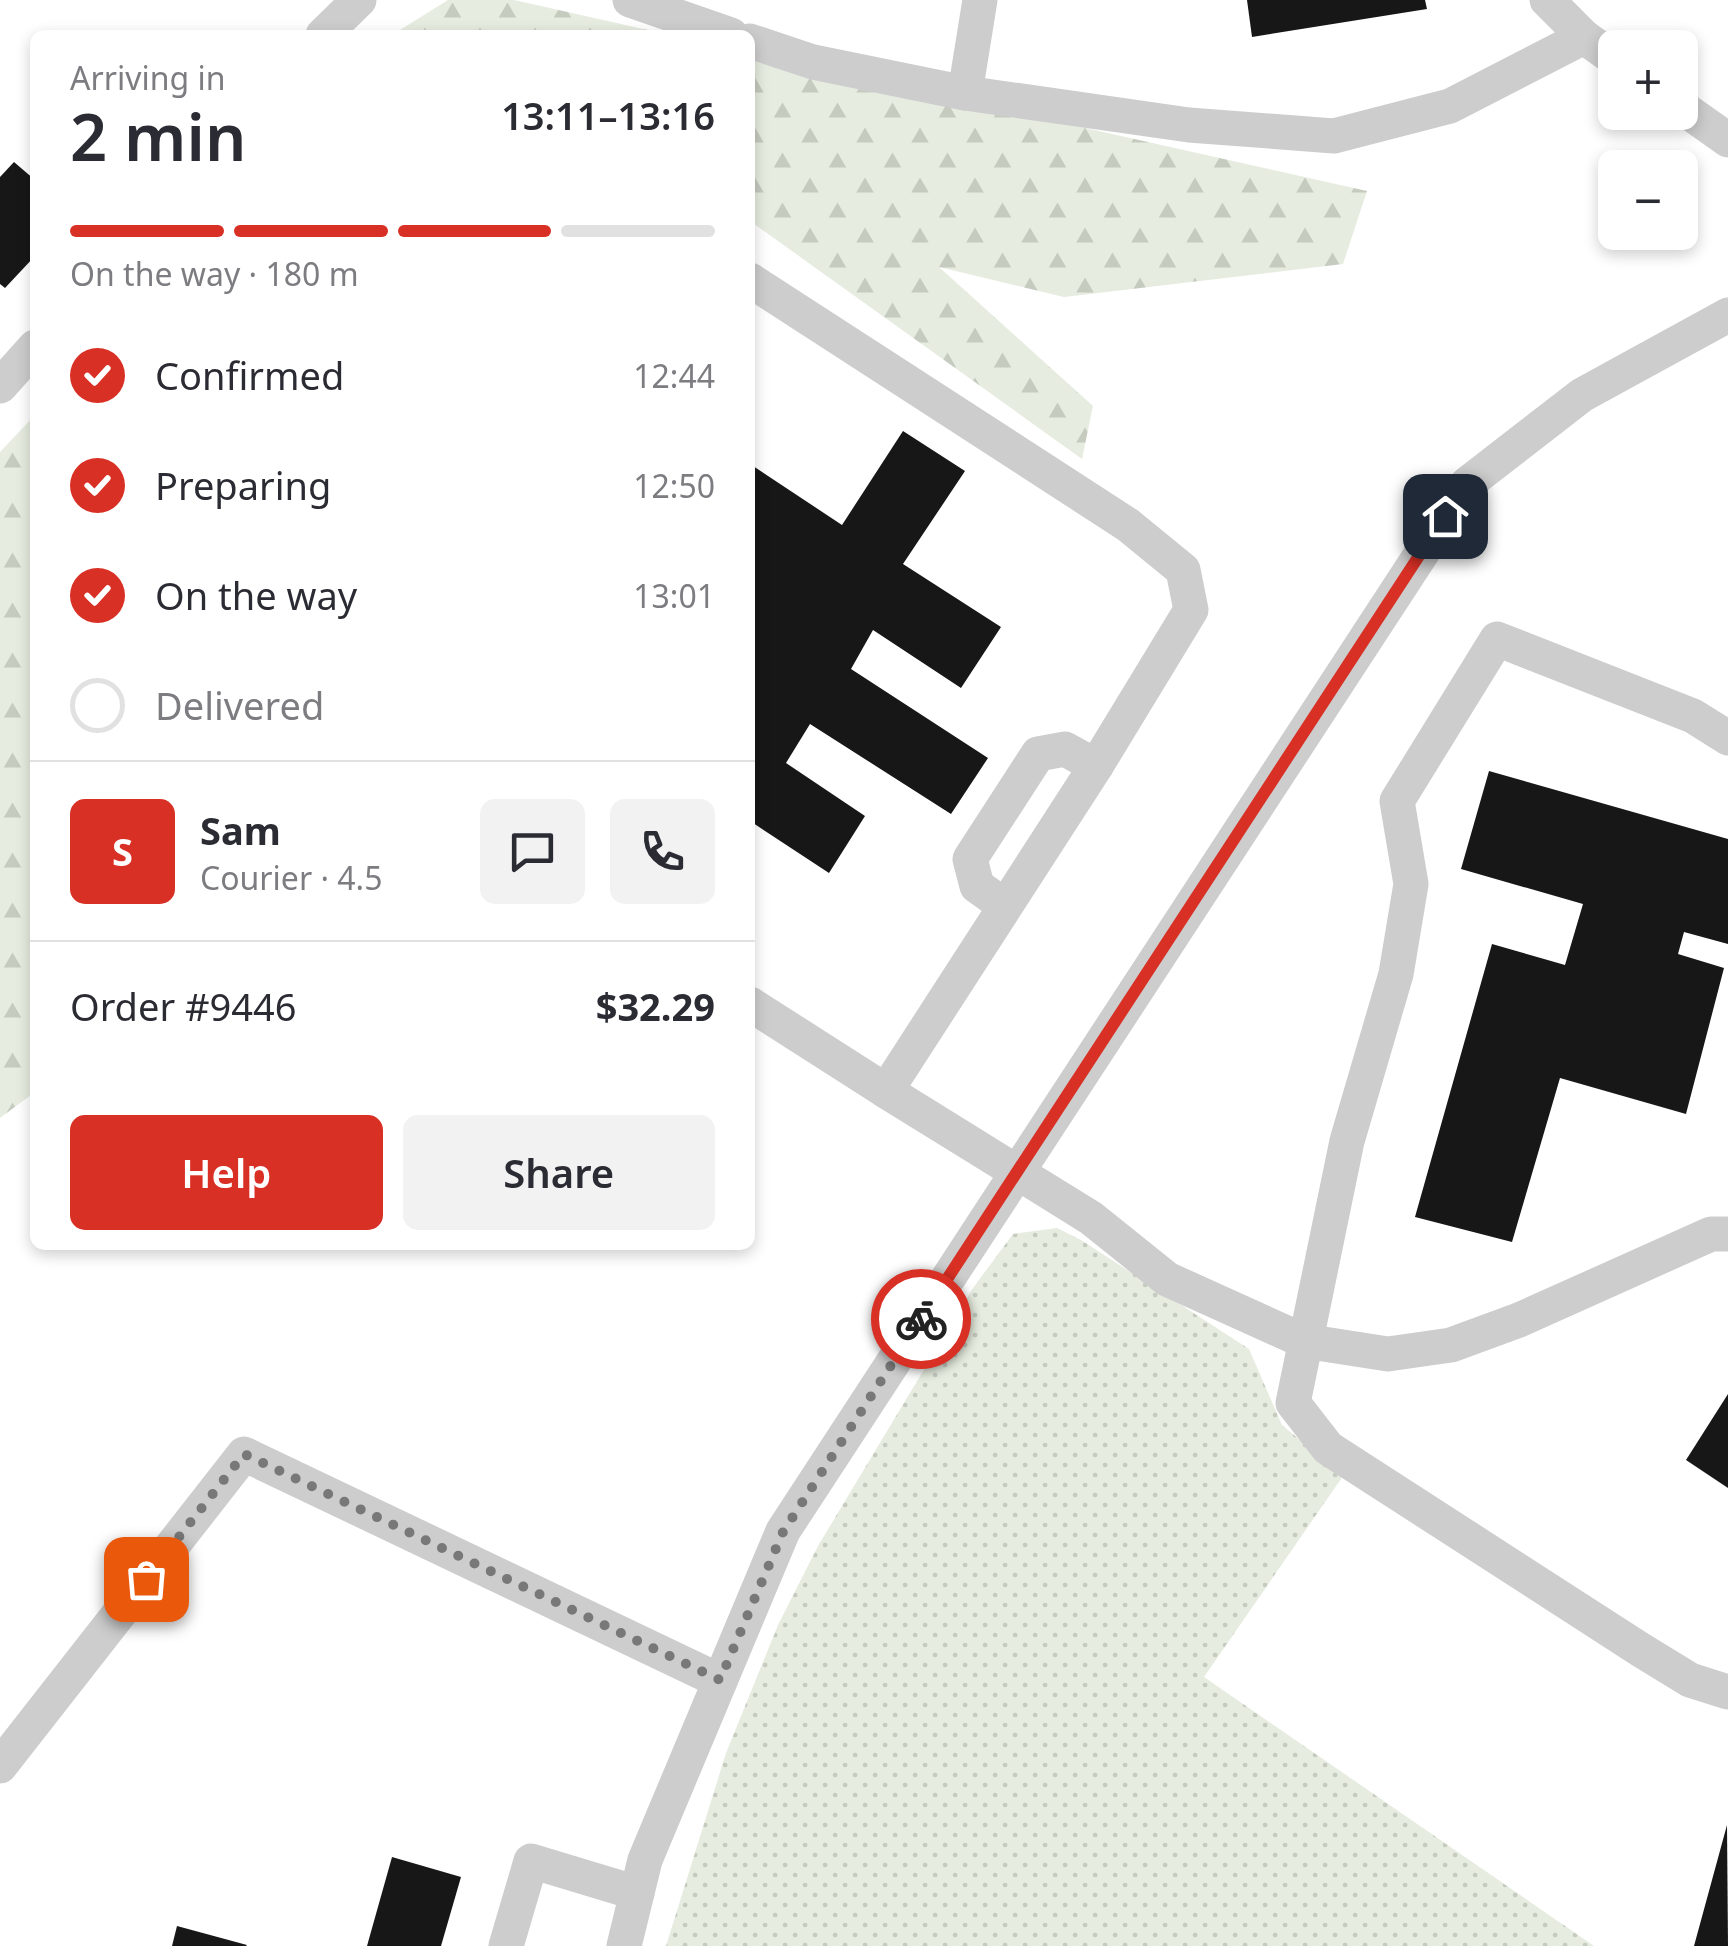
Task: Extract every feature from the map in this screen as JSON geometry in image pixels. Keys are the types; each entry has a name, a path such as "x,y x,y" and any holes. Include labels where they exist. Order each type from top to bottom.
{"street":[{"path":"328,30 359,0"},
{"path":"630,0 717,30"},
{"path":"965,93 980,0"},
{"path":"1547,0 1598,47"},
{"path":"755,44 813,62 965,93 1190,124 1334,136 1450,106 1584,37"},
{"path":"1698,119 1728,140"},
{"path":"755,283 1128,525 1183,570 1191,610 1096,766 886,1091"},
{"path":"624,1946 645,1860 783,1532 1467,484 1582,396 1728,315"},
{"path":"0,386 30,353"},
{"path":"1728,738 1693,716 1497,639 1397,800 1411,884 1396,974 1348,1141 1293,1403 1328,1448 1594,1622 1690,1680 1728,1692"},
{"path":"1005,906 976,886 970,859 1018,784 1038,754 1065,750 1096,766"},
{"path":"755,1007 1091,1218 1167,1279 1304,1341 1388,1354 1451,1344 1519,1320 1711,1234 1728,1234"},
{"path":"0,1766 244,1454 720,1680"},
{"path":"506,1946 531,1861 637,1892"}],"green space":[{"path":"448,0 514,0 648,30 400,30"},
{"path":"755,54 1367,191 1343,264 1064,297 939,267 1093,406 1082,459 755,225"},
{"path":"30,420 30,1096 0,1118 0,452"},
{"path":"1057,1228 1249,1349 1282,1425 1343,1476 1204,1677 1594,1946 666,1946 726,1753 778,1625 818,1546 973,1288 1013,1234"}],"building":[{"path":"1247,0 1425,0 1427,9 1252,37"},
{"path":"14,162 30,176 30,261 5,288 0,284 0,177"},
{"path":"903,431 965,471 903,564 1001,627 961,688 873,630 851,669 988,758 951,814 810,724 786,763 865,816 829,873 755,824 755,467 842,525"},
{"path":"1489,771 1728,839 1728,944 1684,932 1678,954 1724,968 1686,1114 1560,1078 1512,1242 1415,1217 1492,944 1565,965 1583,904 1461,869"},
{"path":"1728,1394 1728,1488 1686,1460"},
{"path":"1727,1825 1728,1946 1694,1946"},
{"path":"392,1857 461,1877 441,1946 367,1946"},
{"path":"177,1926 247,1945 172,1946"}],"way so far":[{"path":"146,1579 244,1454 720,1680 783,1532 921,1319"}],"route":[{"path":"921,1319 1445,516"}]}
